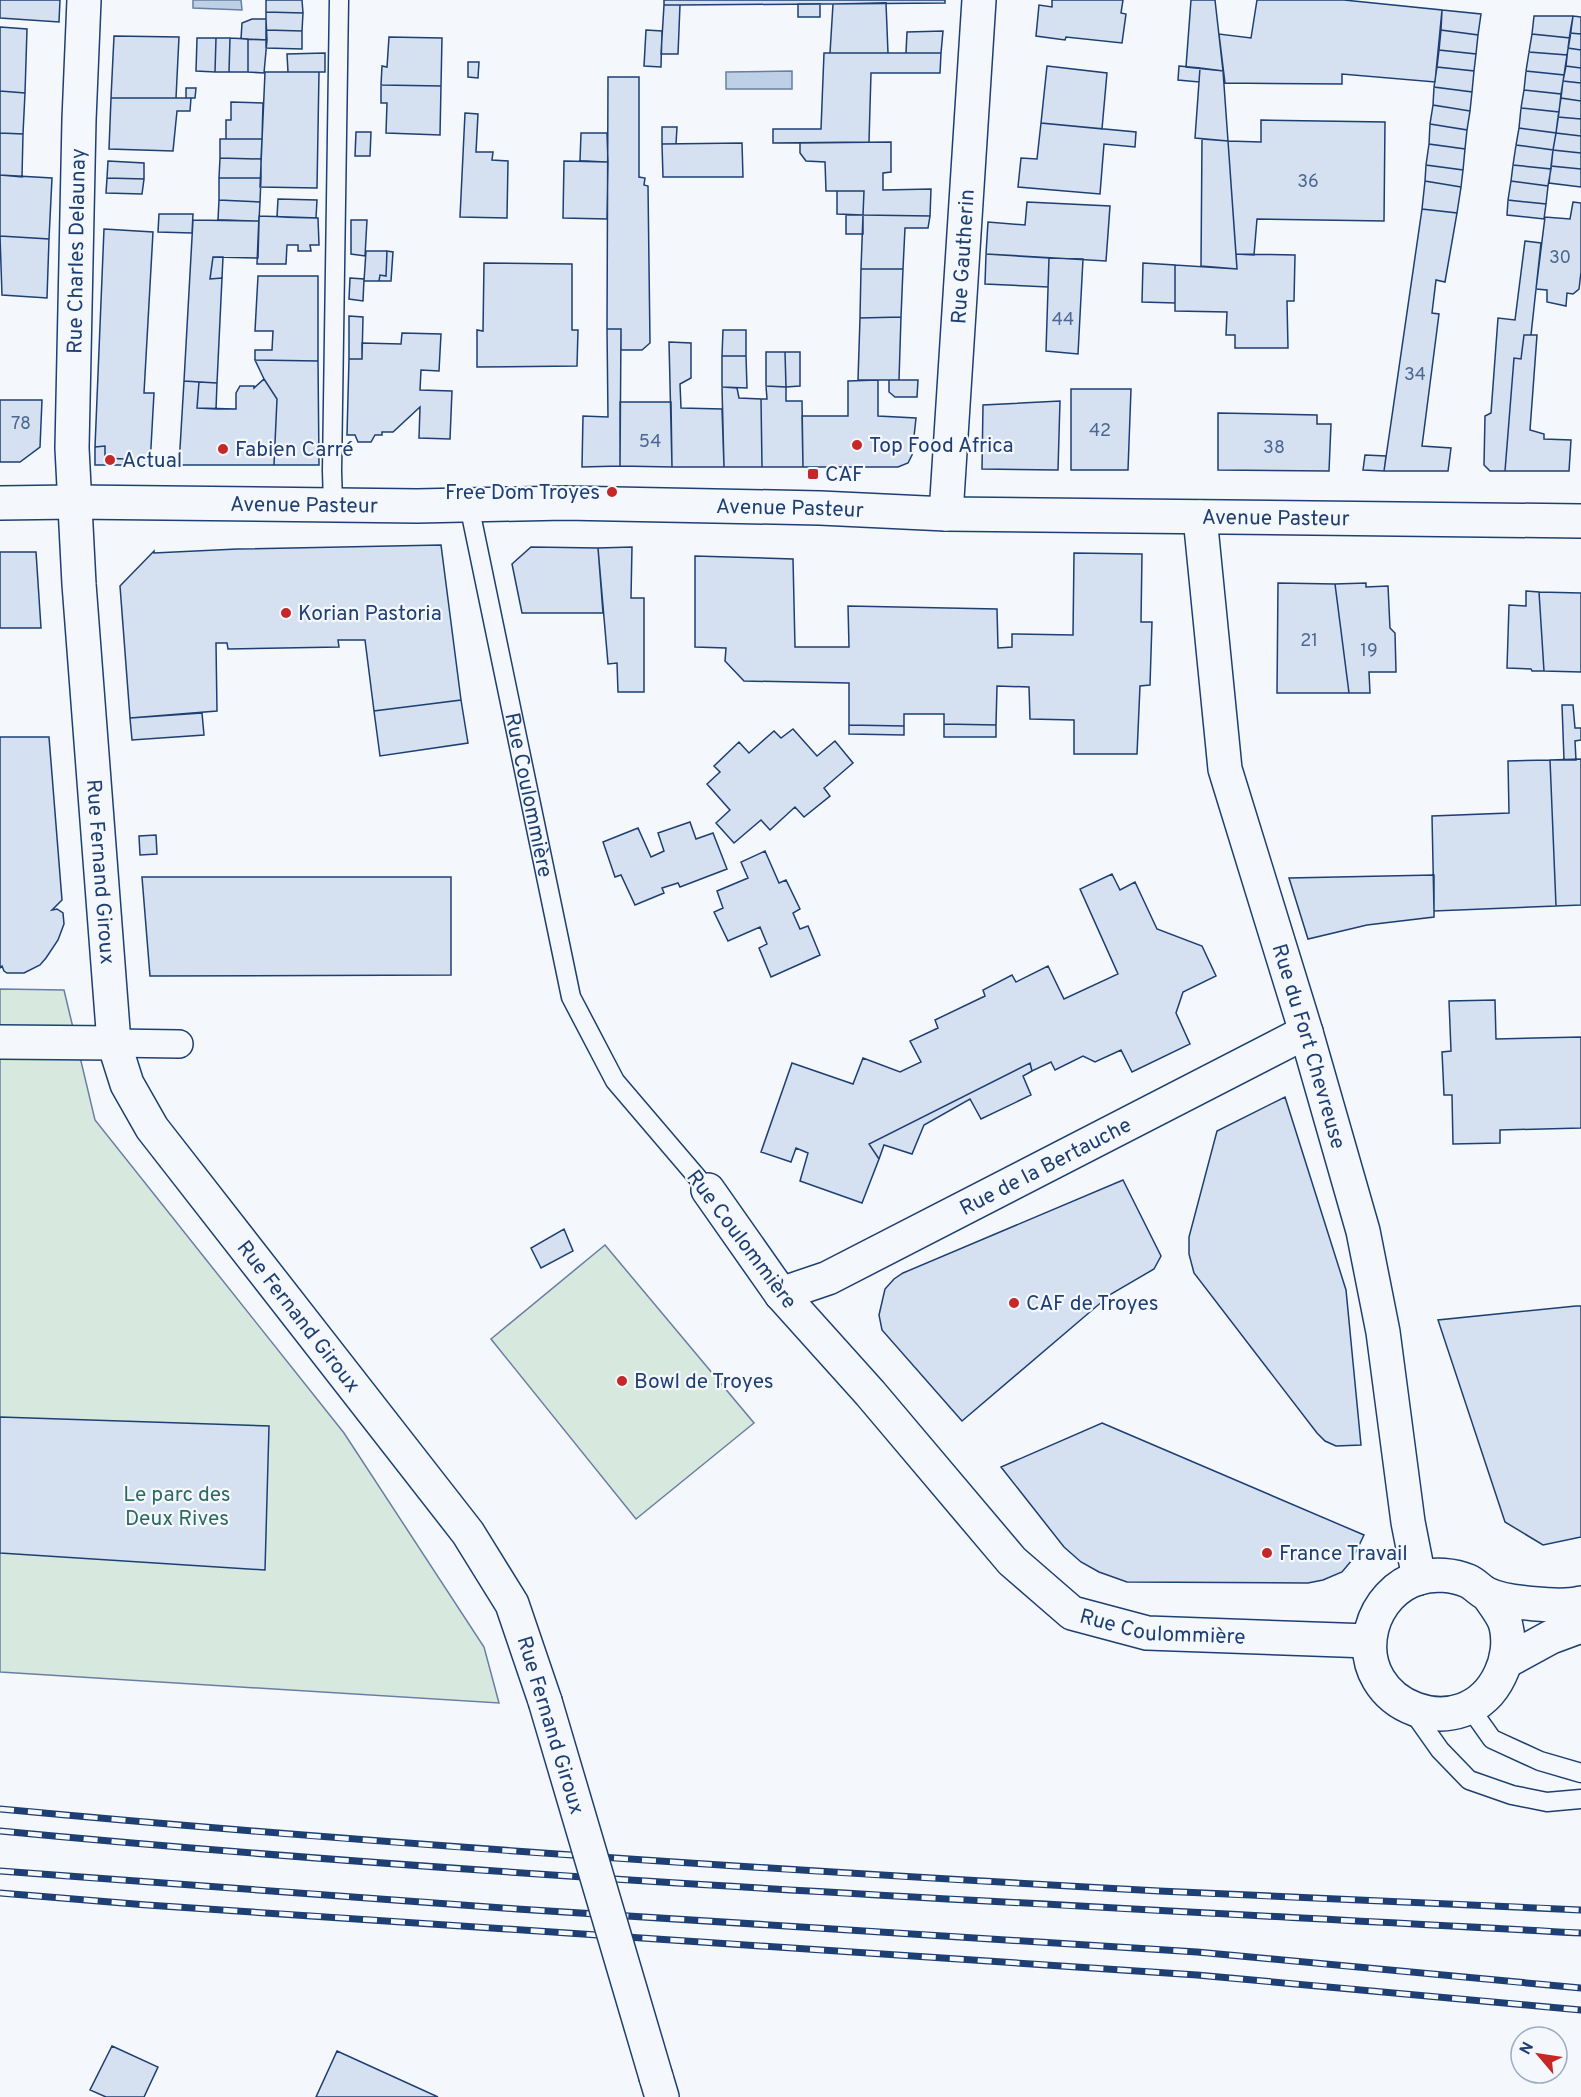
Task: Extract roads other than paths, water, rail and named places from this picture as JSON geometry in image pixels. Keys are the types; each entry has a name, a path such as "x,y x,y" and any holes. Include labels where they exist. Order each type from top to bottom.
{"street":[{"name":"Rue Charles Delaunay","path":"75,502 72,448 84,0"},
{"name":"Rue Gautherin","path":"946,514 978,0"},
{"name":"Rue Fernand Giroux","path":"75,502 114,1043 128,1084 152,1128 468,1533 512,1604 545,1701 659,2087"},
{"name":"Avenue Pasteur","path":"0,503 565,504 785,507 946,514 1581,521"},
{"name":"Rue du Fort Chevreuse","path":"1200,517 1225,770 1306,1032 1363,1231 1383,1332 1408,1522 1419,1578"},
{"name":"Rue de la Bertauche","path":"781,1294 828,1278 1306,1032"},
{"path":"0,1042 179,1044"},
{"name":"Rue Coulommière","path":"708,1190 781,1294 870,1393 1012,1561 1072,1613 1147,1633 1369,1641"},
{"path":"1488,1595 1506,1626 1507,1661 1494,1689 1470,1708 1441,1715 1410,1709 1388,1693 1373,1670 1369,1641 1376,1614 1394,1591 1419,1578 1444,1575 1468,1581 1488,1595 1536,1605 1581,1603"},
{"path":"1507,1661 1551,1637 1581,1626"}],"lane":[{"path":"333,504 339,0"},
{"name":"Rue Coulommière","path":"469,505 571,998 615,1081 708,1190"},
{"path":"1470,1708 1492,1739 1540,1761 1581,1773"},
{"path":"1410,1709 1440,1750 1469,1780 1512,1795 1546,1802 1581,1799"}],"water":[{"path":"193,0 241,0 242,10 193,8"},
{"path":"792,71 792,89 726,89 726,72"}],"railway":[{"path":"0,1809 290,1834 724,1865 1159,1891 1581,1910"},
{"path":"0,1831 197,1849 592,1878 1581,1933"},
{"path":"0,1871 517,1909 1197,1952 1581,1988"},
{"path":"0,1893 147,1905 1197,1975 1581,2010"}],"place":[{"name":"Top Food Africa","path":"857,445"},
{"name":"Fabien Carré","path":"223,449"},
{"name":"Actual","path":"110,460"},
{"name":"CAF","path":"813,474"},
{"name":"Free Dom Troyes","path":"612,492"},
{"name":"Korian Pastoria","path":"286,613"},
{"name":"CAF de Troyes","path":"1014,1303"},
{"name":"Bowl de Troyes","path":"622,1381"},
{"name":"France Travail","path":"1267,1553"}],"park label":[{"name":"Le parc des Deux Rives","path":"177,1506"}]}
